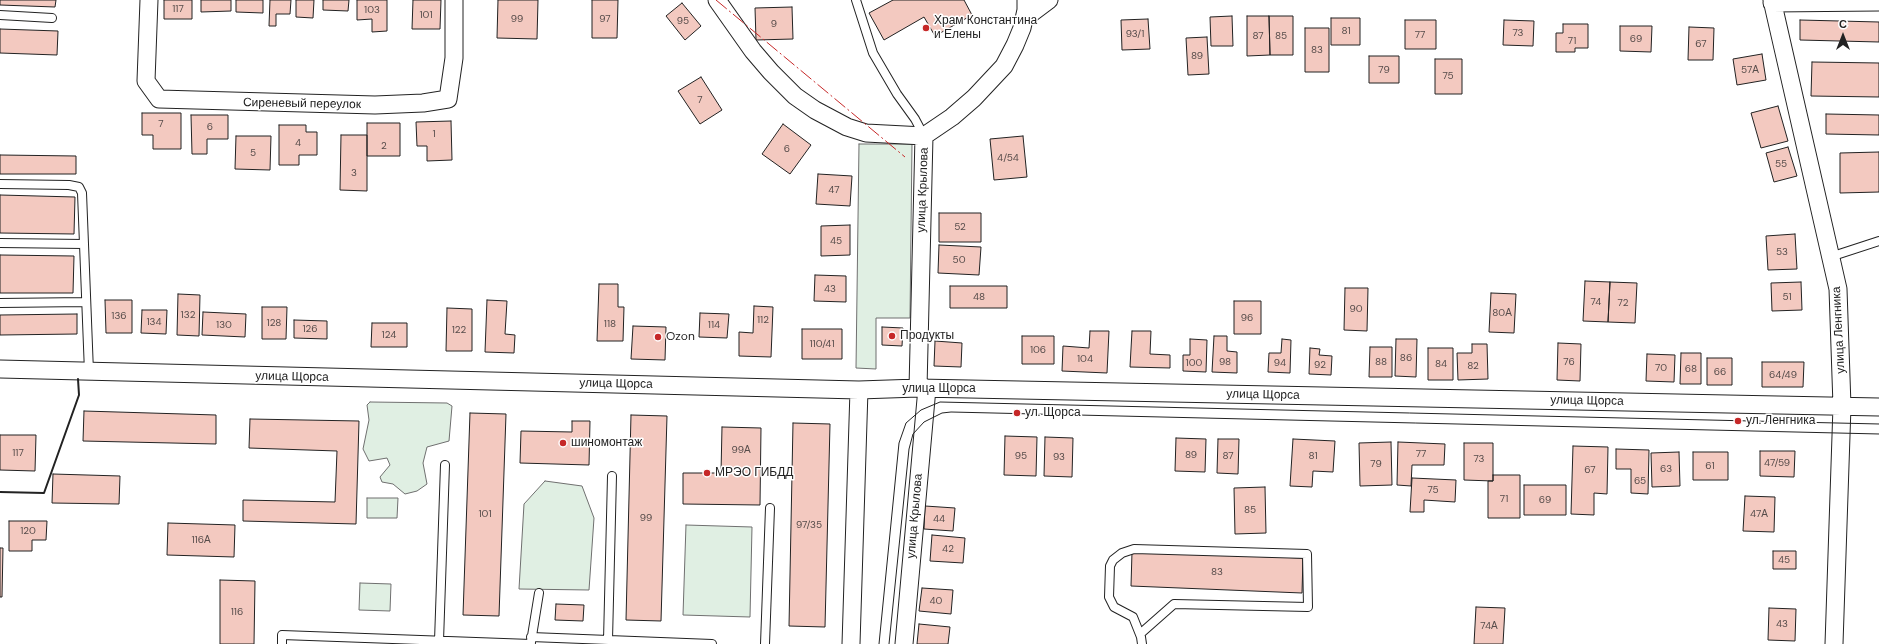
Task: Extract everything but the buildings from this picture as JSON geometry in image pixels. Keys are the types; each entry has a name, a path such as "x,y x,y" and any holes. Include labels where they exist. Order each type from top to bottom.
{"street":[{"name":"Сиреневый переулок","path":"149,0 146,81 159,99 375,105 423,103 448,99 454,58 454,0"},
{"path":"718,0 753,51 771,72 795,96 815,110 847,127 866,132 924,136 952,117 991,81 1004,66 1015,45 1025,18 1026,0"},
{"path":"1025,18 1049,0"},
{"path":"1772,2 1879,2"},
{"name":"улица Ленгника","path":"1772,2 1838,289 1842,406 1834,644"},
{"name":"улица Крылова","path":"904,644 922,388 924,136"},
{"name":"улица Щорса","path":"0,369 859,390 922,388 1879,407"},
{"path":"851,644 859,390"}],"lane":[{"path":"856,0 873,53 897,94 915,119 924,136"},
{"path":"0,15 52,18"},
{"path":"0,184 69,184 79,187 82,193 89,372"},
{"path":"1830,257 1879,241"},
{"path":"0,243 84,244"},
{"path":"0,303 86,302"},
{"path":"439,641 445,464"},
{"path":"608,640 612,476"},
{"path":"765,644 770,508"},
{"path":"1140,634 1174,604 1308,608 1307,554 1134,549 1122,553 1113,560 1110,566 1109,597 1114,607 1133,617 1140,634 1142,644"},
{"path":"531,641 538,593"},
{"path":"282,644 282,635 439,641 608,640 712,644"}],"green space":[{"path":"859,144 912,144 910,318 876,318 876,369 856,368"},
{"path":"370,402 447,403 452,406 449,441 427,447 423,463 427,484 417,491 405,494 393,484 382,482 380,477 390,465 387,458 369,461 363,449 369,420 367,405"},
{"path":"545,481 582,486 594,518 589,590 519,589 524,504"},
{"path":"367,498 398,498 397,518 367,518"},
{"path":"686,525 752,527 750,617 683,615"},
{"path":"360,583 391,584 390,611 359,610"}],"tram line":[{"path":"879,644 899,443 906,423 921,410 940,402 1879,424"},
{"path":"889,644 909,449 913,434 924,422 942,413 951,412 1879,434"}],"wall":[{"path":"0,492 44,493 79,395 78,379"}],"power":[{"path":"716,0 905,157"}],"place":[{"name":"Храм Константина и Елены","path":"926,28"},
{"name":"Продукты","path":"892,336"},
{"name":"Ozon","path":"658,337"},
{"name":"ул. Щорса","path":"1017,413"},
{"name":"ул. Ленгника","path":"1738,421"},
{"name":"шиномонтаж","path":"563,443"},
{"name":"МРЭО ГИБДД","path":"707,473"}]}
